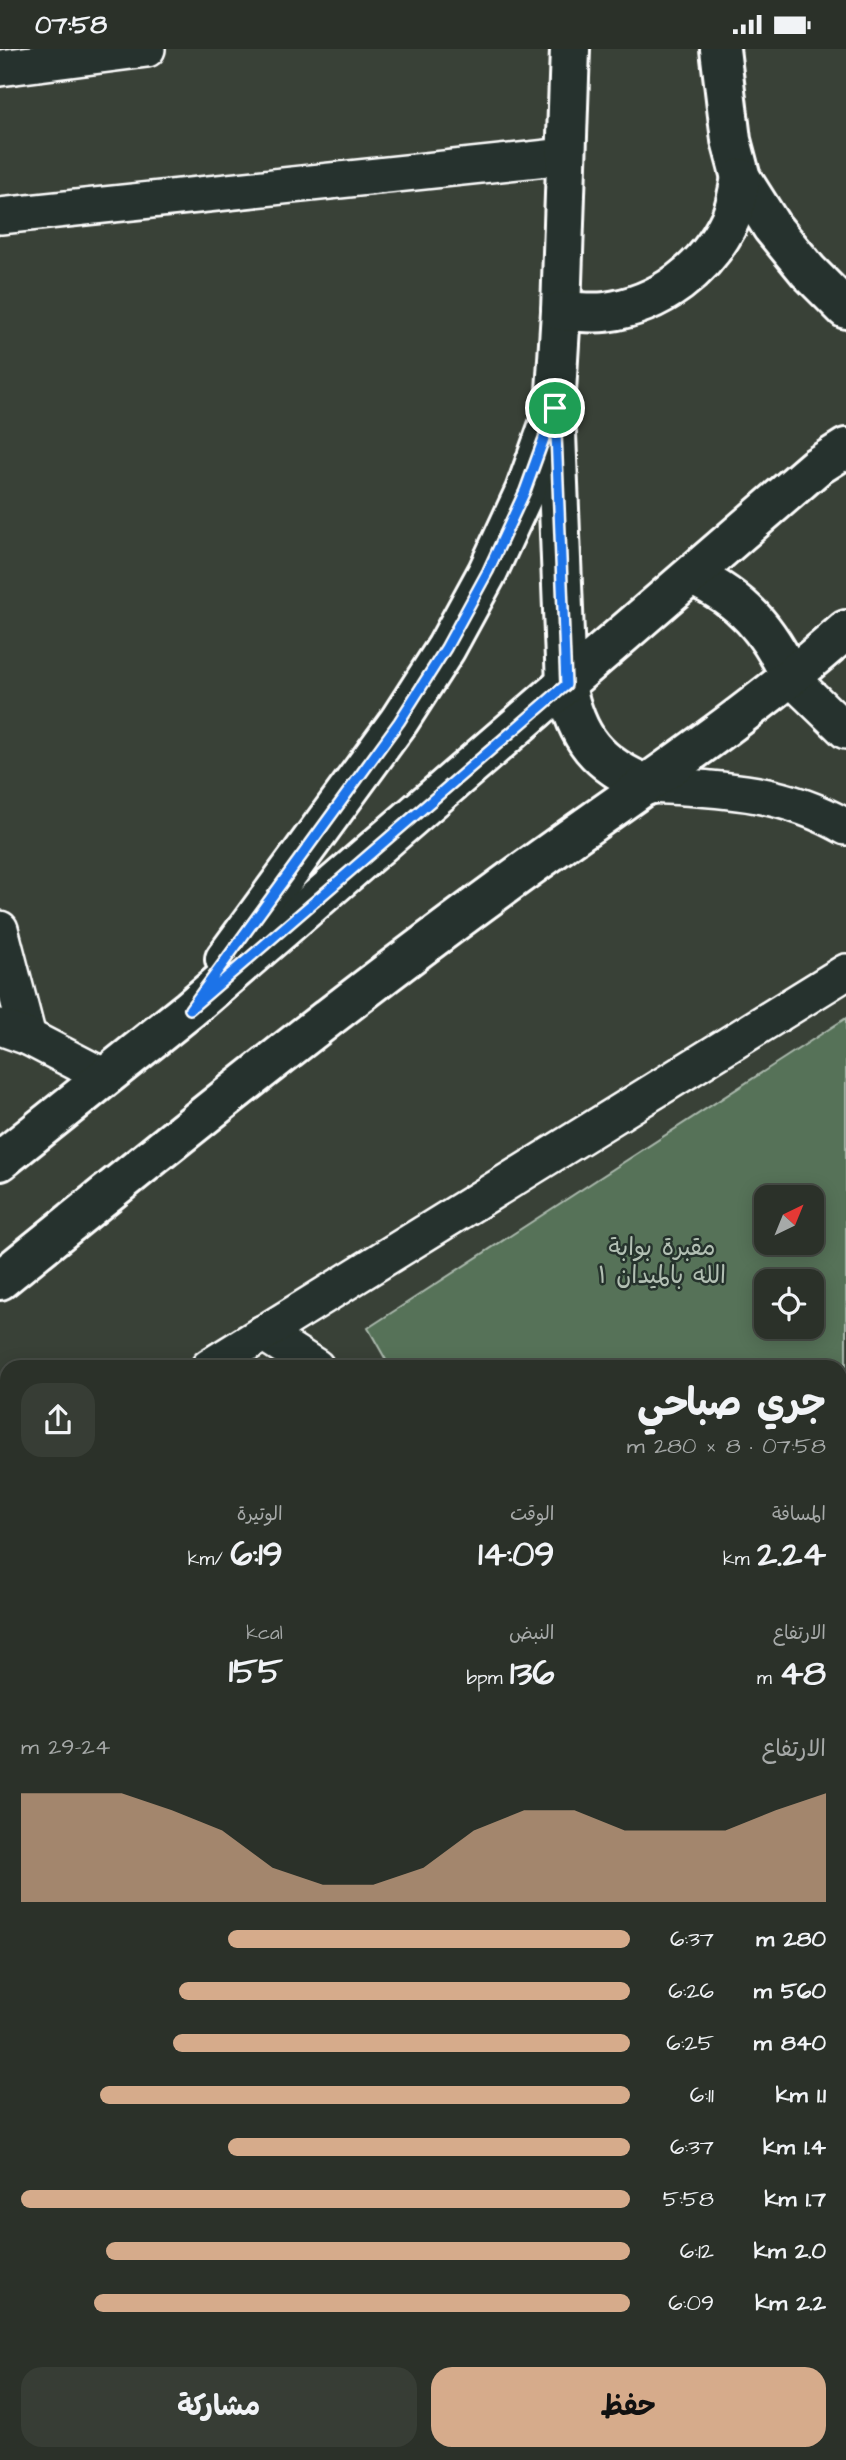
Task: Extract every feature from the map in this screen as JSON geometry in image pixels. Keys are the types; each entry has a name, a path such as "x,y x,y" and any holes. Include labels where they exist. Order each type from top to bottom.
{"main road":[{"path":"570,49 555,408 566,685 570,709 593,751 609,766 648,785"},
{"path":"720,49 731,140 741,178 772,227 808,271 846,309"},
{"path":"561,311 603,313 630,307 644,303 680,283 710,254 731,218 741,178"},
{"path":"190,1009 399,722 446,648 488,571 520,502 555,408"},
{"path":"0,1161 190,1009 816,467 846,448"},
{"path":"693,576 731,597 747,611 765,631 791,678"},
{"path":"0,1280 247,1081 499,890 648,785 791,678 846,629"}],"street":[{"path":"0,68 147,49"},
{"path":"0,216 566,156"},
{"path":"791,678 846,731"},
{"path":"648,785 736,790 779,798 846,827"},
{"path":"0,929 14,1032 105,1077"},
{"path":"220,1360 846,972"},
{"path":"263,1333 305,1360"}],"green space":[{"name":"مقبرة بوابة الله بالميدان ١","path":"846,1018 846,1360 386,1360 368,1328"}],"route":[{"path":"555,408 566,685 190,1009 399,722 446,648 488,571 525,491 555,408"}]}
